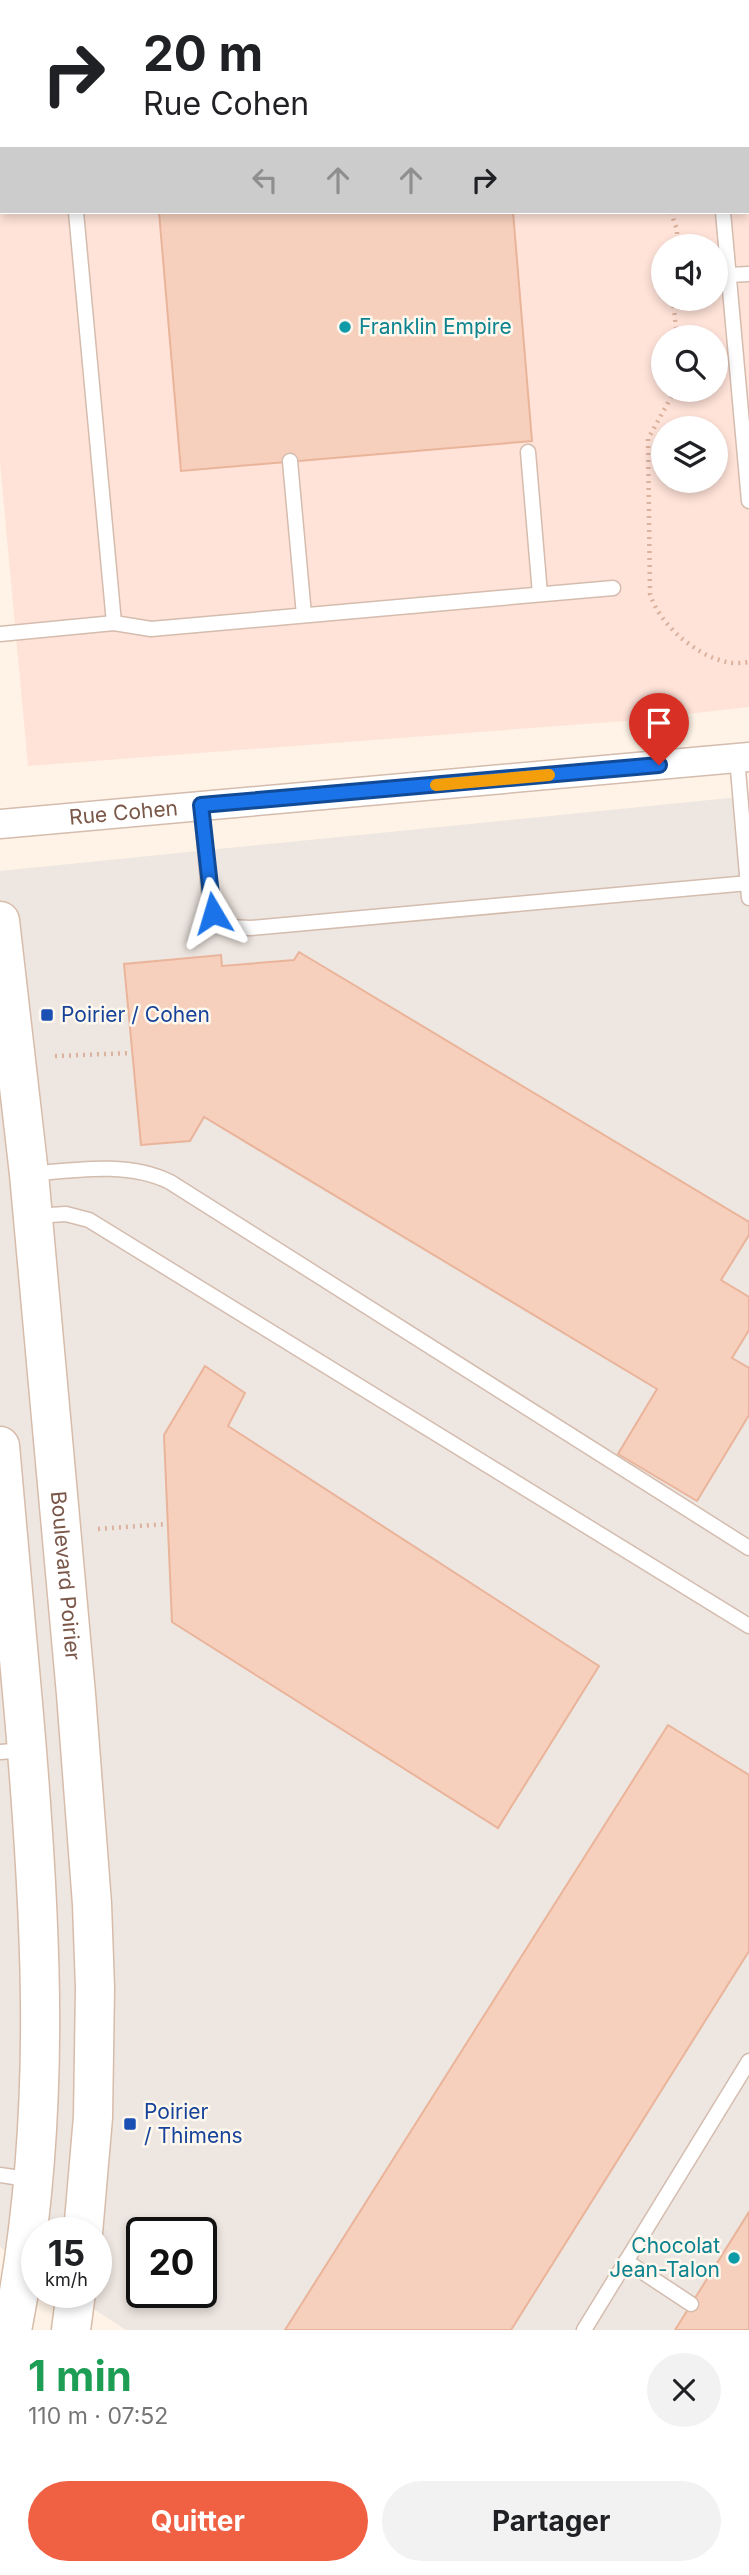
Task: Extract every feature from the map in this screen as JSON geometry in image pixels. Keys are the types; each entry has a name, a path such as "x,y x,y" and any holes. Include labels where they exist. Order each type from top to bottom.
{"street":[{"name":"Rue Cohen","path":"0,824 743,758"},
{"name":"Boulevard Poirier","path":"0,921 33,1216 76,1694 94,1944 93,2117 84,2217"},
{"path":"0,1446 14,1751 38,1884 42,2011 41,2078 17,2177 23,2270 12,2330"},
{"path":"71,2330 74,2308"}],"lane":[{"path":"76,214 114,623"},
{"path":"723,214 749,501"},
{"path":"729,275 749,274"},
{"path":"528,452 540,594"},
{"path":"290,461 304,615"},
{"path":"0,634 114,623 151,629 613,588"},
{"path":"743,758 749,898"},
{"path":"201,805 210,903 213,913 227,927 251,928 748,883"},
{"path":"29,1174 113,1169 155,1175 170,1182 747,1542"},
{"path":"33,1216 66,1214 89,1220 749,1626"},
{"path":"584,2330 749,2061"},
{"path":"626,2261 691,2304"}],"path":[{"path":"672,214 677,234"},
{"path":"668,402 648,439 650,594 656,608 667,622 702,652 729,663 749,662"},
{"path":"55,1056 132,1053"},
{"path":"98,1529 168,1524"}],"shaded area":[{"path":"0,214 749,214 749,707 625,721 28,766 0,463"},
{"path":"749,796 749,2330 126,2330 92,2308 112,2308 112,2217 21,2217 21,2261 0,2247 0,871"}],"building":[{"name":"Franklin Empire","path":"159,214 513,214 532,441 181,471"},
{"path":"299,952 749,1222 749,1235 721,1280 749,1297 749,1330 732,1358 749,1368 749,1415 697,1501 618,1454 657,1389 204,1117 190,1141 141,1145 124,964 221,955 222,966 294,960"},
{"path":"205,1366 245,1393 228,1426 599,1666 498,1828 172,1622 164,1435"},
{"path":"668,1725 749,1775 749,1951 511,2330 285,2330"},
{"name":"Chocolat Jean-Talon","path":"749,2212 749,2330 675,2330"}],"slow traffic":[{"path":"436,785 549,775"}],"place":[{"name":"Franklin Empire","path":"345,327"},
{"name":"Poirier / Cohen","path":"47,1015"},
{"name":"Poirier / Thimens","path":"130,2124"},
{"name":"Chocolat Jean-Talon","path":"734,2258"}],"route":[{"path":"213,913 201,805 659,765"}]}
